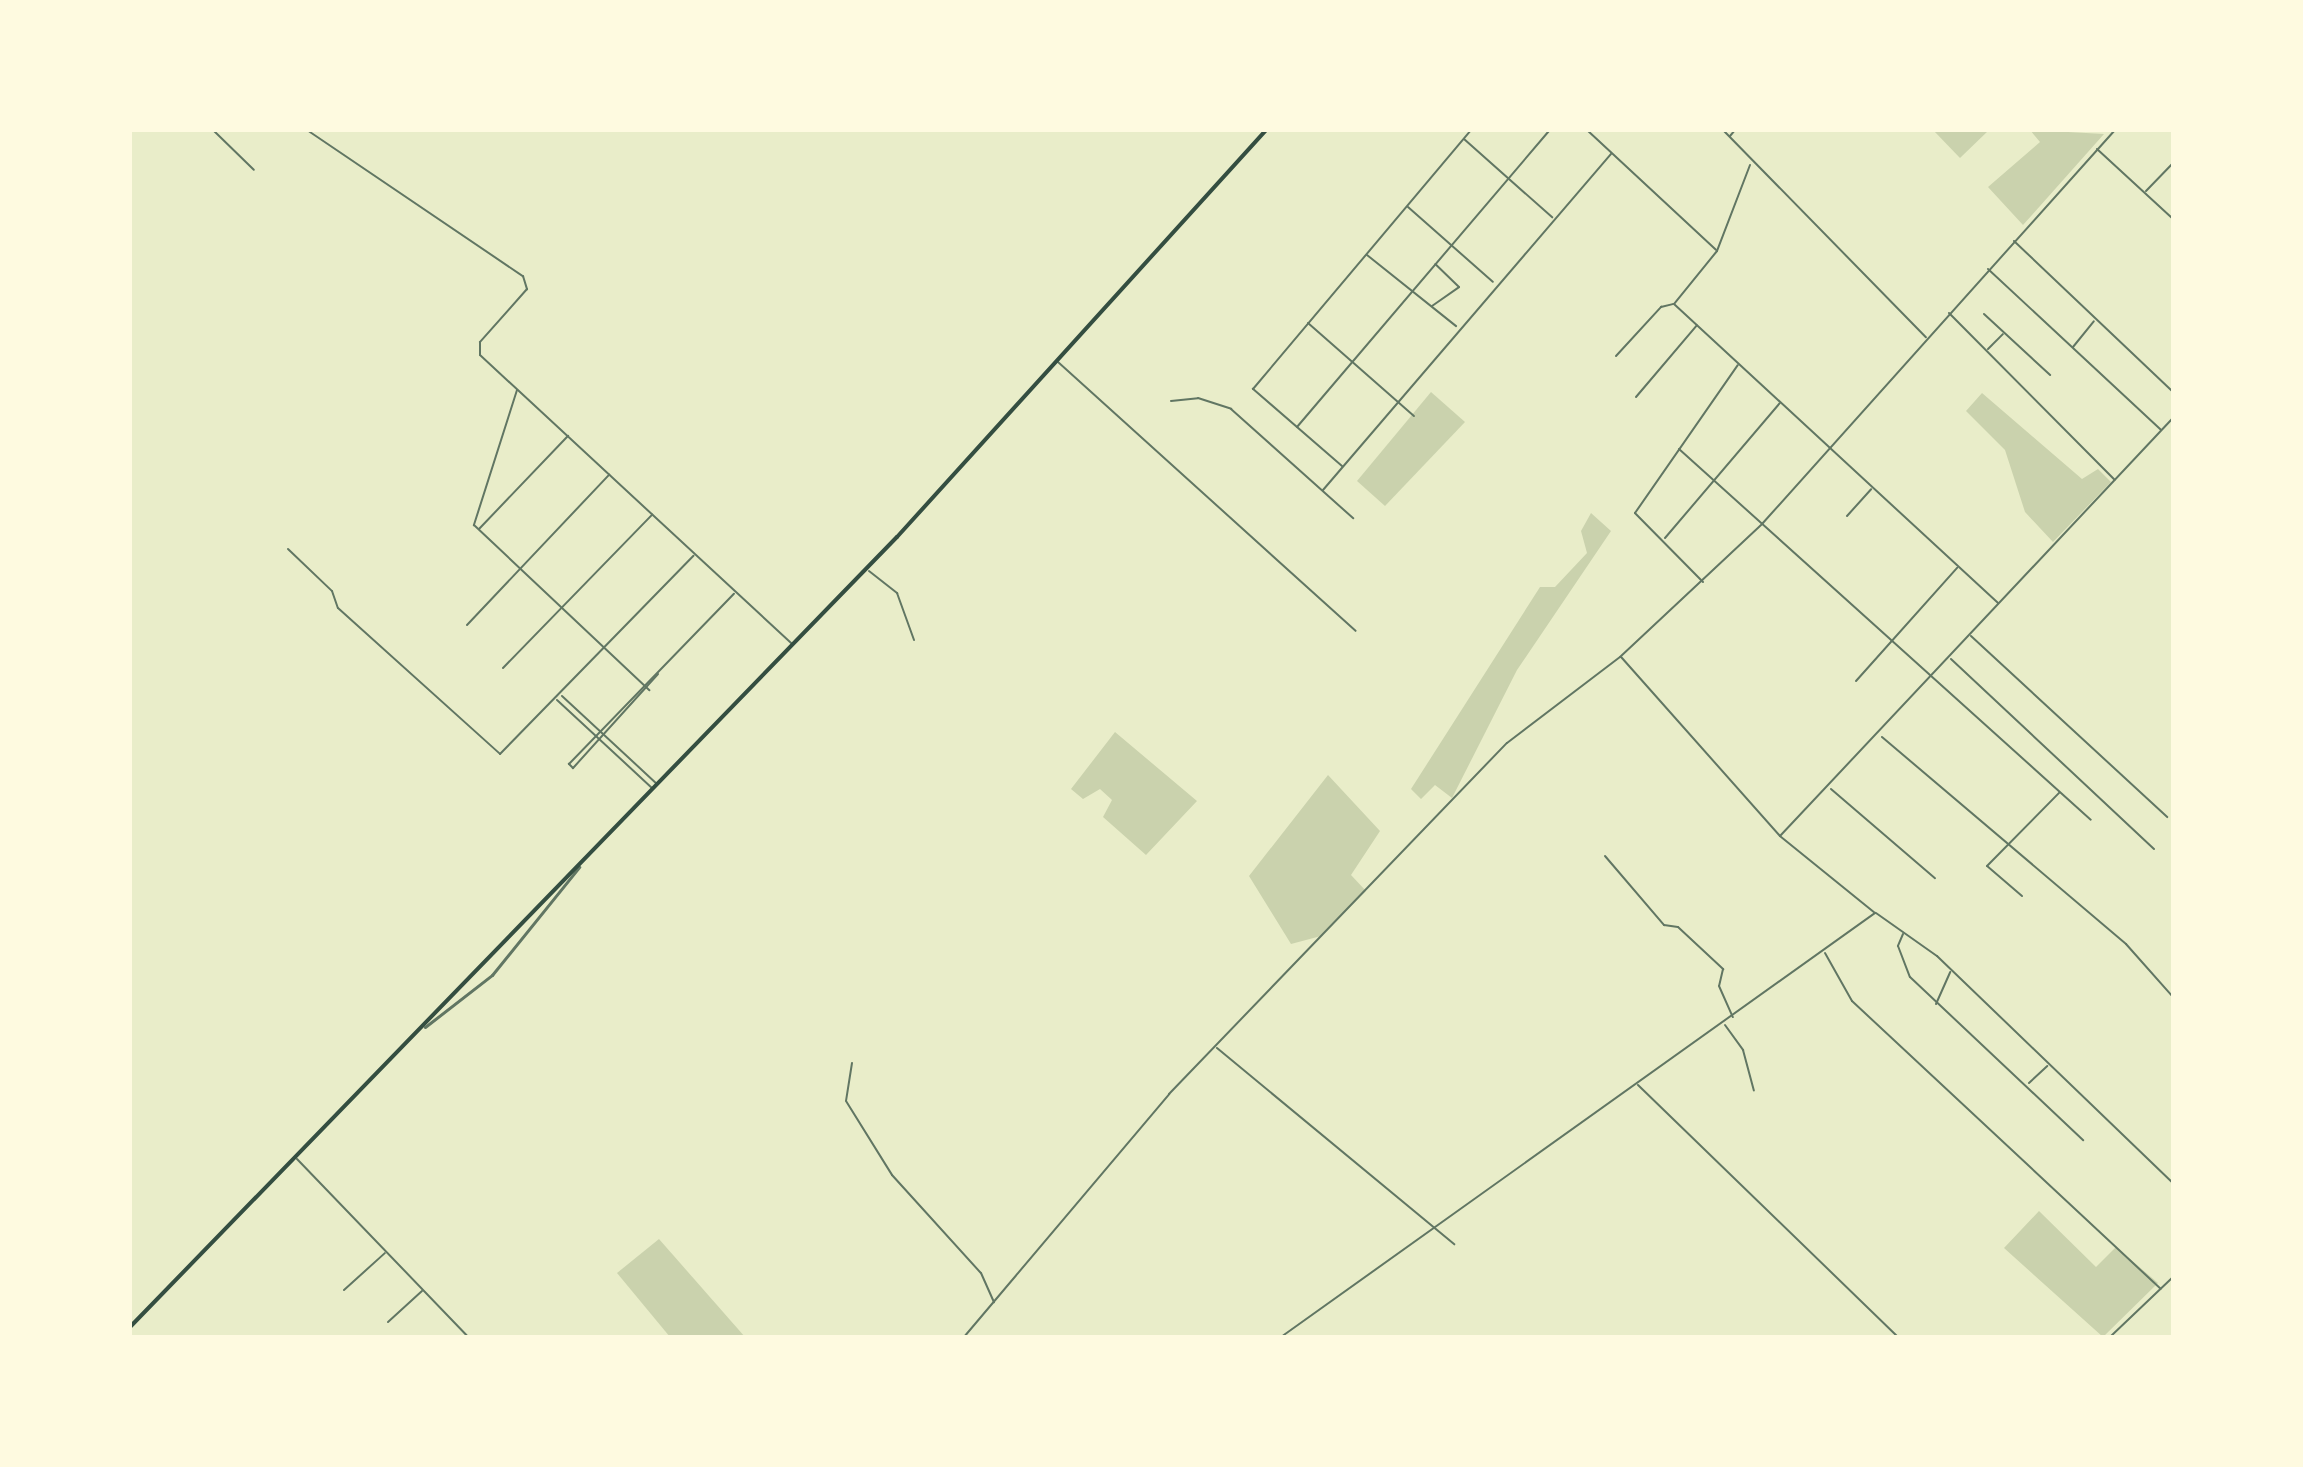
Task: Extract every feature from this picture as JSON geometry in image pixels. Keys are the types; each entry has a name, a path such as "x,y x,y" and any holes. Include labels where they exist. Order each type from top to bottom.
{"highway":[{"path":"130,1327 425,1027 867,568 1266,130"}],"street":[{"path":"213,130 254,170"},
{"path":"307,130 523,276 527,289 478,348 517,389 793,645"},
{"path":"1342,466 1253,389 1471,130"},
{"path":"1297,427 1550,130"},
{"path":"1587,130 1717,251"},
{"path":"1723,130 1750,165 1810,215 1927,338"},
{"path":"1729,137 1735,130"},
{"path":"964,1337 1216,1047 1507,743 1620,657 1703,582 1763,522 2115,130"},
{"path":"1463,139 1553,217"},
{"path":"2097,149 2173,219"},
{"path":"1323,490 1494,283 1611,154"},
{"path":"2145,192 2173,163"},
{"path":"1616,356 1661,307 1674,304 1717,251 1750,165"},
{"path":"1407,206 1494,283"},
{"path":"2013,240 2173,392"},
{"path":"1366,255 1409,293 1458,327"},
{"path":"1431,307 1459,287 1434,263"},
{"path":"1988,269 2162,431"},
{"path":"1674,304 1998,603"},
{"path":"1949,313 1988,349 1993,363 2116,481"},
{"path":"1984,314 2050,375"},
{"path":"2072,348 2095,319"},
{"path":"1308,323 1414,416"},
{"path":"1636,397 1697,325"},
{"path":"1988,349 2004,333"},
{"path":"1057,361 1356,631"},
{"path":"1703,582 1664,539 1635,513 1738,364"},
{"path":"517,389 473,519 478,530 649,690"},
{"path":"1171,401 1198,398 1231,409 1353,518"},
{"path":"1664,539 1717,482 1780,403"},
{"path":"1780,836 1880,736 1998,603 2173,418"},
{"path":"478,530 568,436"},
{"path":"1679,449 2091,820"},
{"path":"467,625 609,474"},
{"path":"1847,516 1872,488"},
{"path":"503,668 652,515"},
{"path":"288,549 332,591 338,608 500,754 695,554"},
{"path":"1856,681 1958,567"},
{"path":"867,568 897,593 914,640"},
{"path":"658,674 649,690 573,768 569,764 736,592"},
{"path":"1970,635 2167,817"},
{"path":"1620,657 1780,836 1951,971 2173,1183"},
{"path":"1950,658 2154,849"},
{"path":"560,695 656,787"},
{"path":"556,699 656,787"},
{"path":"1880,736 2126,944 2173,997"},
{"path":"1830,788 1935,878"},
{"path":"2022,896 1987,866 2059,793"},
{"path":"1605,856 1664,925 1678,927 1723,969 1719,986 1734,1018"},
{"path":"425,1027 492,975 579,867"},
{"path":"1281,1337 1734,1018 1875,913"},
{"path":"1905,933 1898,946 1910,977 1936,1004 2028,1084 2083,1140"},
{"path":"1826,950 1852,1001 2161,1289"},
{"path":"1936,1004 1939,983 1951,971"},
{"path":"1725,1024 1743,1050 1754,1091"},
{"path":"1216,1047 1454,1244"},
{"path":"852,1063 846,1101 892,1175 981,1273 995,1303"},
{"path":"2028,1084 2048,1065"},
{"path":"1638,1085 1898,1337"},
{"path":"295,1158 468,1337"},
{"path":"344,1290 386,1252"},
{"path":"2110,1337 2173,1277"},
{"path":"388,1322 423,1290"}],"green space":[{"path":"1933,130 1989,130 1960,158"},
{"path":"2030,130 2104,134 2023,225 1988,187 2040,142"},
{"path":"1431,392 1465,422 1385,506 1357,481"},
{"path":"1982,393 2082,479 2098,469 2111,482 2053,542 2025,512 2005,450 1966,411"},
{"path":"1591,513 1611,531 1517,670 1452,798 1435,785 1421,799 1411,789 1540,587 1555,587 1587,553 1581,531"},
{"path":"1115,732 1197,801 1146,855 1103,817 1112,800 1100,789 1083,799 1071,789"},
{"path":"1328,775 1380,831 1351,875 1366,891 1321,936 1291,944 1249,876"},
{"path":"2039,1211 2096,1267 2116,1247 2158,1283 2103,1337 2004,1248"},
{"path":"659,1239 745,1337 670,1337 617,1273"}]}
